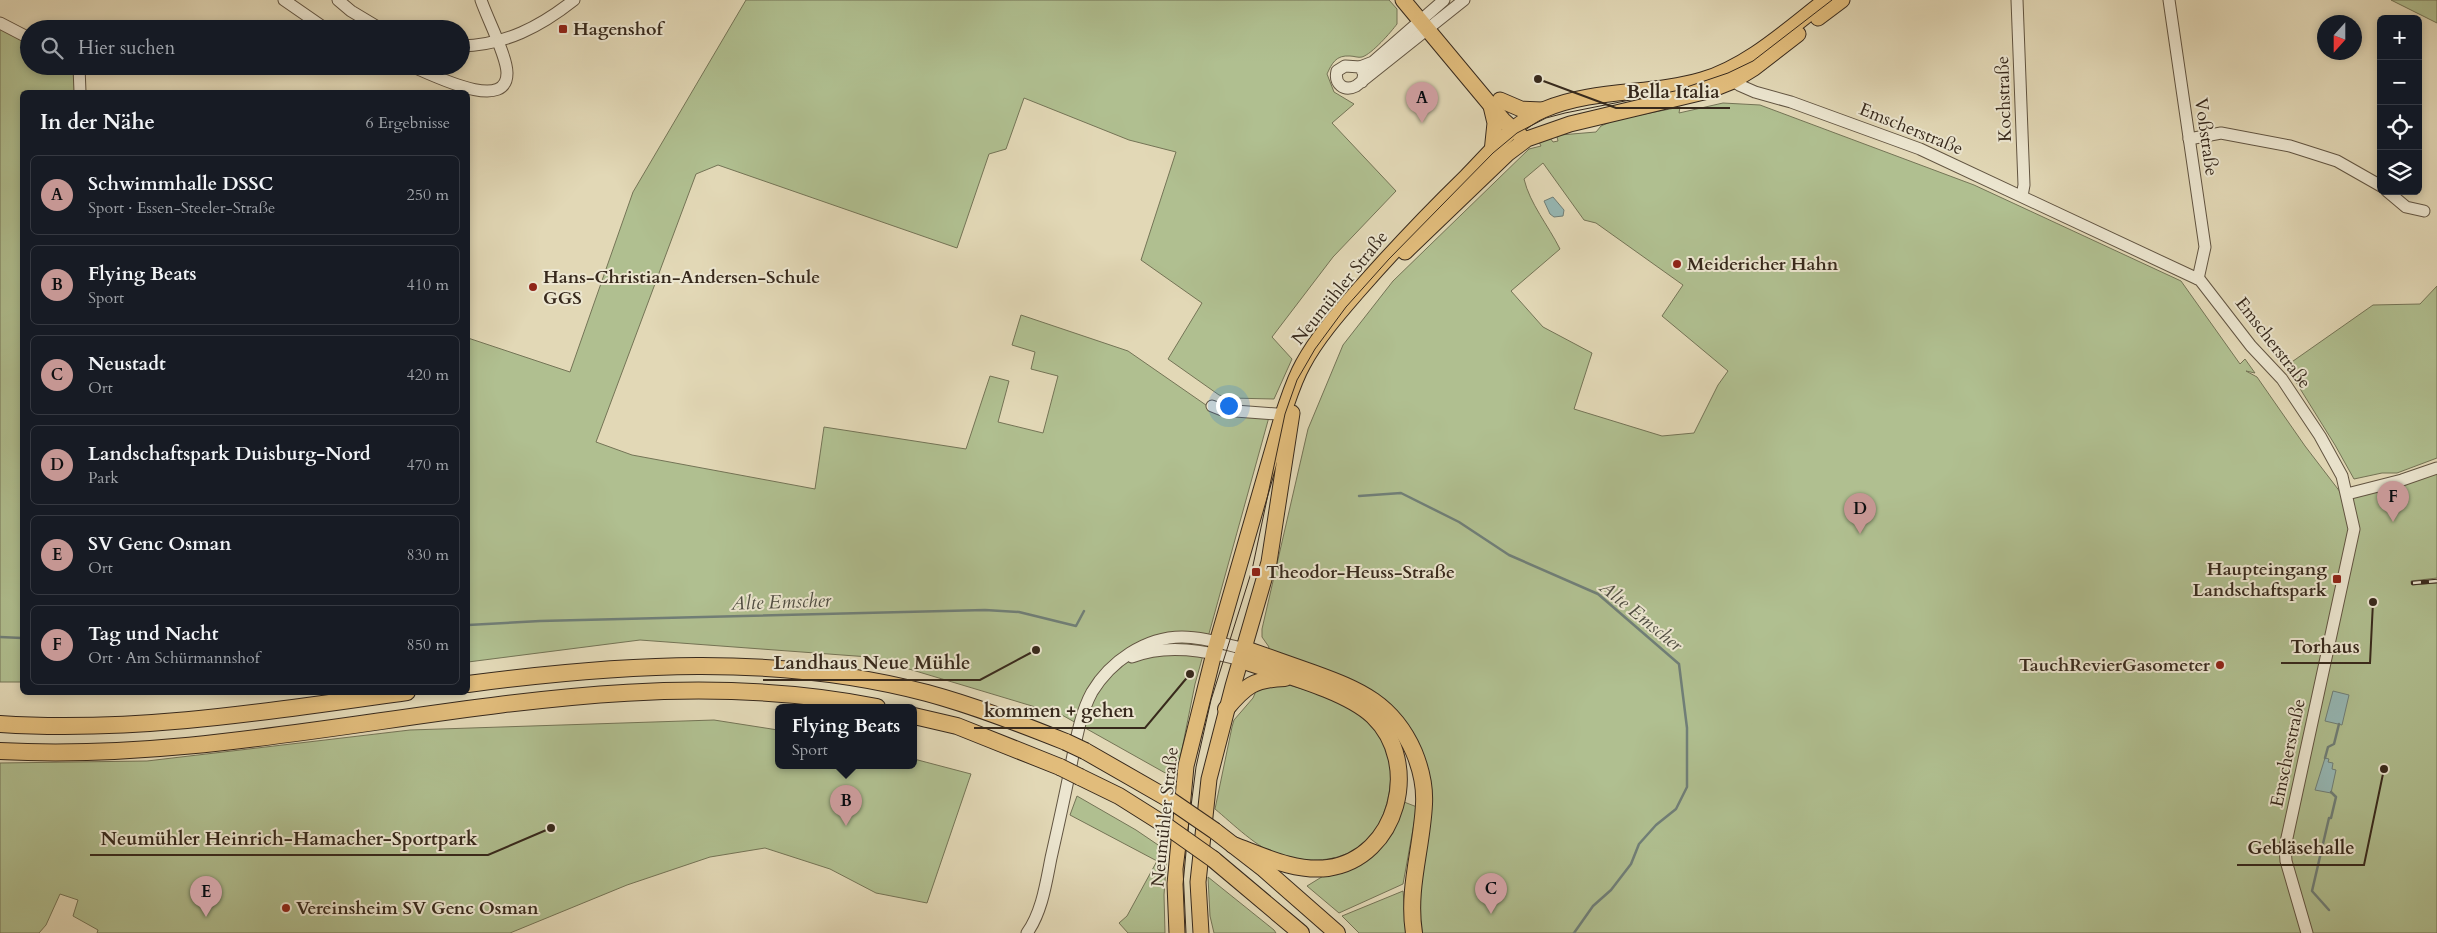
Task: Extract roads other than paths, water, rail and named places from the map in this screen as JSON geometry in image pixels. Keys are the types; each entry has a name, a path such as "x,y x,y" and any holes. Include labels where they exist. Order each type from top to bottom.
{"highway":[{"path":"1233,845 1285,864 1304,868 1328,868 1352,860 1370,848 1383,833 1393,816 1398,800 1400,774 1396,753 1387,734 1373,716 1353,703 1289,677 1243,654"},
{"path":"1243,654 1354,688 1378,702 1407,736 1417,761 1423,785 1424,805 1413,876 1412,906 1414,933"},
{"path":"470,684 637,667 710,666 788,669 878,682 928,693 1010,720 1066,742 1167,798 1216,831 1336,933"},
{"path":"1226,709 1240,691 1252,683 1269,678 1289,677"},
{"path":"0,751 110,750 189,745 257,738 525,702 636,692 711,690 785,693 857,704"},
{"path":"0,724 32,726 157,722 252,714 386,695"},
{"path":"917,717 957,726 1060,767 1119,796 1166,825 1213,859 1267,904 1292,928"}],"main road":[{"path":"1403,0 1463,70 1496,102 1527,139"},
{"name":"Neumühler Straße","path":"1177,933 1175,884 1186,766 1216,648 1303,364 1345,306 1430,212 1517,128 1543,110 1582,98 1729,76 1826,0"},
{"name":"Neumühler Straße","path":"1201,928 1198,882 1209,779 1226,709 1269,562 1287,414 1311,368 1351,312 1411,246 1507,154 1527,139 1570,124 1676,100 1729,76 1754,68 1842,0"},
{"path":"1496,102 1521,109 1543,110"},
{"path":"1492,152 1496,102"}],"street":[{"path":"284,0 313,20"},
{"path":"338,0 366,20"},
{"path":"434,75 476,91 488,93 503,86 507,72 481,0"},
{"path":"470,45 497,43 540,25 574,0"},
{"path":"1444,0 1424,25 1362,82 1348,88 1340,86 1336,79 1337,71 1344,66 1360,67 1372,62 1424,25 1464,0"},
{"name":"Kochstraße","path":"2017,0 2024,185 2022,196"},
{"name":"Voßstraße","path":"2169,0 2205,247 2198,279"},
{"path":"0,23 20,33"},
{"path":"1360,67 1364,74 1362,82"},
{"path":"80,75 80,90"},
{"name":"Emscherstraße","path":"1729,76 1756,92 1791,102 1920,149 2198,279 2294,396 2332,455 2347,494 2354,528 2286,847 2286,861 2307,933"},
{"path":"2189,139 2221,134 2238,135 2290,146 2338,161 2377,184"},
{"path":"2392,195 2406,207 2424,211"},
{"path":"1212,406 1222,410 1287,414"},
{"path":"2347,494 2402,480 2437,468"},
{"path":"1027,933 1035,919 1045,887 1080,725 1086,706 1100,682 1127,654 1138,647 1180,636 1216,648 1243,654"}],"water":[{"path":"1553,197 1564,210 1563,216 1554,217 1550,214 1544,201"},
{"path":"2333,691 2349,695 2342,725 2325,721"},
{"path":"2325,758 2329,759 2328,762 2333,763 2332,769 2336,770 2331,793 2315,790"}],"waterway":[{"name":"Alte Emscher","path":"1359,496 1401,493 1459,522 1509,555 1598,594 1679,664 1687,728 1687,787 1676,809 1656,825 1639,844 1631,864 1611,890 1593,906 1574,933"},
{"name":"Alte Emscher","path":"470,625 540,621 985,610 1019,612 1076,626 1084,611"},
{"name":"Alte Emscher","path":"0,637 20,638"},
{"path":"2325,758 2328,747 2334,744 2339,724"},
{"path":"2329,910 2312,891 2329,818 2331,818 2336,797 2331,792"}],"tram line":[{"path":"1186,933 1183,869 1196,767 1211,700 1252,570 1285,414 1297,380 1315,349 1346,307 1389,259 1493,153 1517,133 1546,118 1675,91 1728,73 1753,61 1832,0"}],"railway":[{"path":"2413,583 2437,581"}],"place":[{"name":"Hagenshof","path":"563,29"},
{"name":"Bella Italia","path":"1538,79"},
{"name":"Schwimmhalle DSSC","path":"1422,123"},
{"name":"Meidericher Hahn","path":"1677,264"},
{"name":"Hans-Christian-Andersen-Schule GGS","path":"533,287"},
{"name":"Tag und Nacht","path":"2393,522"},
{"name":"Landschaftspark Duisburg-Nord","path":"1860,534"},
{"name":"Theodor-Heuss-Straße","path":"1256,572"},
{"name":"Haupteingang Landschaftspark","path":"2337,579"},
{"name":"Torhaus","path":"2373,602"},
{"name":"Landhaus Neue Mühle","path":"1036,650"},
{"name":"TauchRevierGasometer","path":"2220,665"},
{"name":"kommen + gehen","path":"1190,674"},
{"name":"Gebläsehalle","path":"2384,769"},
{"name":"Flying Beats","path":"846,826"},
{"name":"Neumühler Heinrich-Hamacher-Sportpark","path":"551,828"},
{"name":"Vereinsheim SV Genc Osman","path":"286,908"},
{"name":"Neustadt","path":"1491,914"},
{"name":"SV Genc Osman","path":"206,917"}]}
